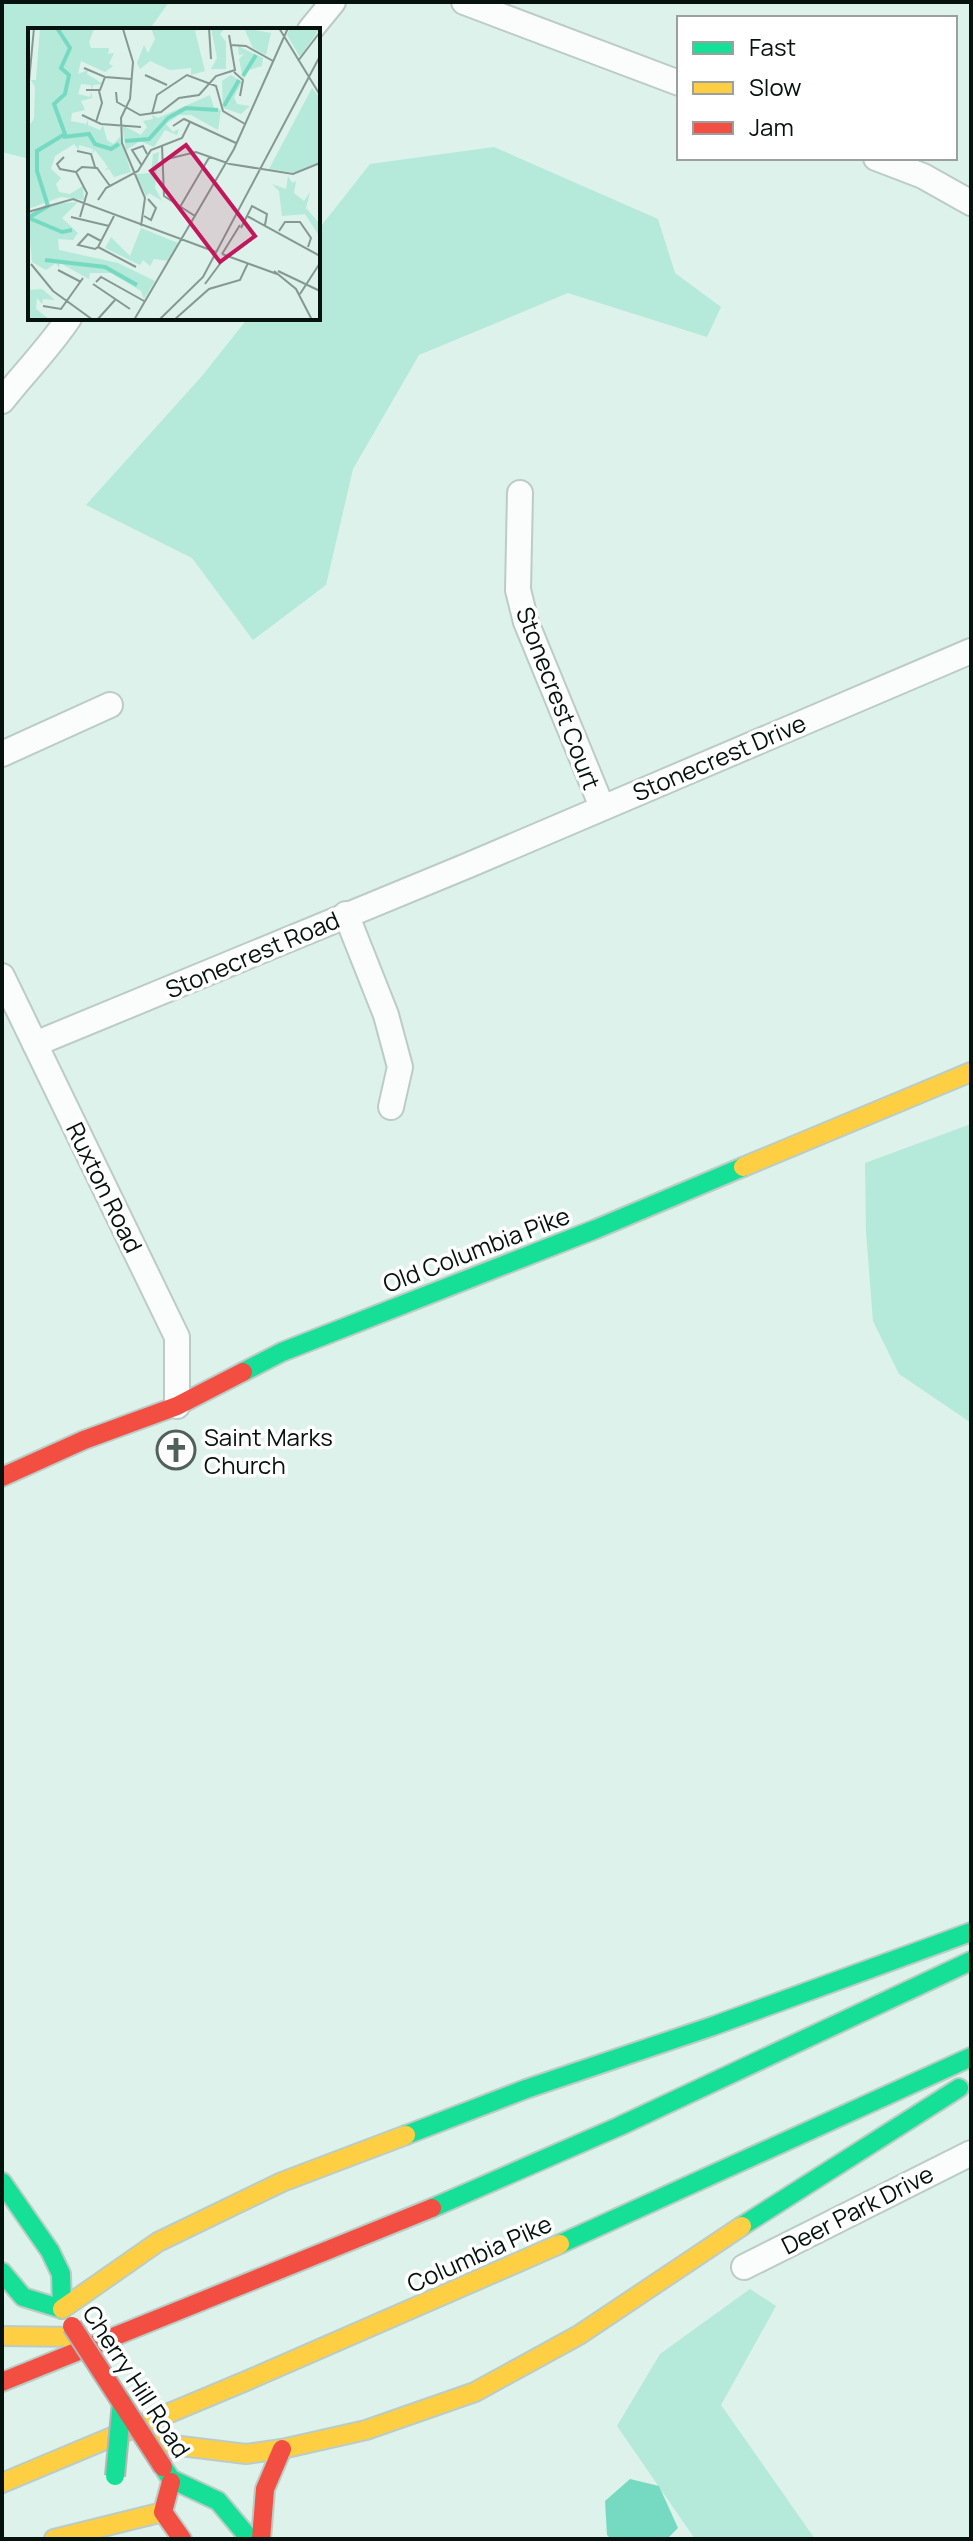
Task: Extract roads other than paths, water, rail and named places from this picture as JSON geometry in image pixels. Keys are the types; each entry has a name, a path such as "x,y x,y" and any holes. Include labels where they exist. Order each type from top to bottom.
{"main road":[{"name":"Old Columbia Pike","path":"2,1477 84,1440 177,1406 282,1352 596,1229 971,1072"},
{"path":"62,2309 158,2242 282,2182 526,2089 713,2026 971,1932"},
{"path":"2,2382 459,2197 634,2120 971,1961"},
{"name":"Columbia Pike","path":"2,2483 593,2229 971,2057"},
{"path":"148,2442 246,2454 282,2449 366,2430 475,2392 579,2335 804,2184 971,2081"},
{"path":"2,2182 50,2251 61,2274 62,2309"},
{"path":"2,2272 23,2297 62,2309"},
{"name":"Cherry Hill Road","path":"62,2309 167,2473 218,2501 250,2539"},
{"path":"2,2336 54,2336 76,2331"},
{"path":"108,2495 115,2476 122,2402"},
{"path":"261,2539 265,2489 282,2449"},
{"name":"Cherry Hill Road","path":"163,2512 167,2473"},
{"path":"62,2536 95,2511"},
{"path":"62,2536 163,2512 182,2539"}],"street":[{"path":"312,28 333,2"},
{"path":"464,2 677,82"},
{"path":"881,160 923,176 971,203"},
{"path":"2,401 33,361 49,349 68,320"},
{"name":"Stonecrest Court","path":"520,493 518,590 523,611 602,807"},
{"name":"Stonecrest Drive","path":"469,865 971,651"},
{"path":"2,754 110,705"},
{"name":"Stonecrest Road","path":"35,1044 469,865"},
{"path":"346,914 386,1015 400,1067 391,1107"},
{"name":"Ruxton Road","path":"2,976 177,1337 177,1406"},
{"name":"Deer Park Drive","path":"744,2267 971,2153"}],"place":[{"name":"Saint Marks Church","path":"176,1450"}]}
